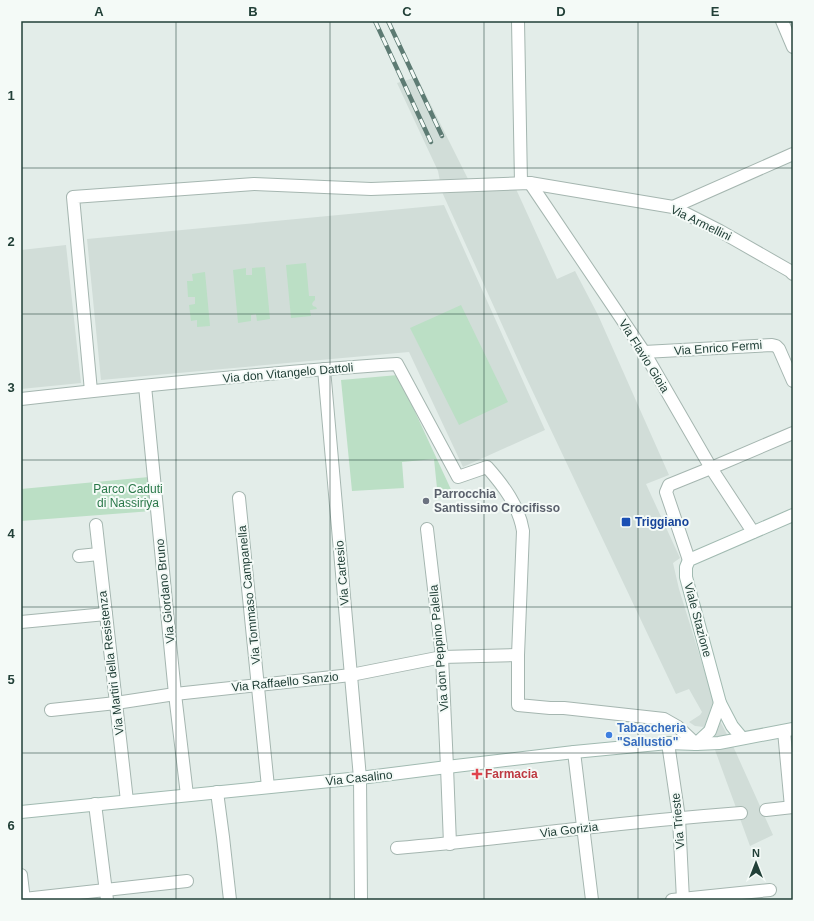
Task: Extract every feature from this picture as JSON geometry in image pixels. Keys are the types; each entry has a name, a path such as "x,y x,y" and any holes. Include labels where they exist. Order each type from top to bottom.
{"street":[{"path":"518,21 525,184"},
{"path":"782,21 793,47"},
{"path":"673,207 793,154"},
{"name":"Via Armellini","path":"91,391 73,197 254,184 371,189 525,184 673,207 720,231 793,274"},
{"name":"Via Flavio Gioia","path":"525,184 644,352 711,468 753,532"},
{"name":"Via Enrico Fermi","path":"644,352 772,345 779,349 793,381"},
{"name":"Via don Vitangelo Dattoli","path":"21,399 324,369 397,364 458,477 487,467 497,478 513,502 523,531 518,655"},
{"name":"Via Cartesio","path":"324,369 360,778 361,900"},
{"name":"Via Giordano Bruno","path":"145,386 175,694 187,795"},
{"path":"711,468 793,433"},
{"name":"Viale Stazione","path":"711,468 669,485 666,492 689,560 686,567 686,577 720,703 732,726 742,738"},
{"name":"Via Tommaso Campanella","path":"239,498 268,787"},
{"path":"689,560 793,515"},
{"name":"Via Martiri della Resistenza","path":"96,525 98,554 127,801"},
{"name":"Via don Peppino Palella","path":"427,529 442,657 450,844"},
{"path":"79,556 98,554"},
{"path":"21,622 106,614"},
{"path":"518,655 518,705 564,708 664,719 678,727 696,744 710,731 720,703"},
{"name":"Via Raffaello Sanzio","path":"51,710 116,703 175,694 351,675 442,657 518,655"},
{"path":"766,810 792,807 788,730"},
{"name":"Via Casalino","path":"21,812 360,778 574,752 668,743 719,743 788,730"},
{"name":"Via Trieste","path":"668,743 679,818 679,900"},
{"path":"574,752 592,900"},
{"path":"217,792 230,900"},
{"path":"95,804 107,895"},
{"name":"Via Gorizia","path":"397,848 450,844 583,828 741,813"},
{"path":"21,875 24,899 107,895 187,881"},
{"path":"679,900 770,890"}],"shaded area":[{"path":"417,77 469,181 516,189 557,279 575,271 598,315 669,475 646,484 680,558 673,563 679,589 720,721 733,746 773,835 750,846 715,750 704,727 695,726 689,722 702,712 689,689 676,694 523,371 442,192 438,171 397,83"},
{"path":"444,205 545,430 463,467 409,352 101,380 87,239"},
{"path":"66,245 81,383 21,389 21,250"}],"green space":[{"path":"306,263 309,296 315,296 315,300 312,304 317,309 310,310 311,316 291,318 286,265"},
{"path":"265,267 270,319 257,321 256,314 251,315 251,321 238,323 233,270 246,268 246,275 252,275 252,268"},
{"path":"205,272 210,326 197,327 197,320 191,321 189,305 195,304 195,297 188,297 187,281 193,281 192,274"},
{"path":"461,305 508,402 459,425 410,328"},
{"path":"398,375 454,496 438,498 434,459 402,462 404,488 352,491 341,380"},
{"name":"Parco Caduti di Nassiriya","path":"149,477 152,511 21,521 21,489"}],"railway":[{"path":"375,21 431,142"},
{"path":"388,21 442,136"}],"place":[{"name":"Parrocchia Santissimo Crocifisso","path":"426,501"},
{"name":"Triggiano","path":"626,522"},
{"name":"Tabaccheria \"Sallustio\"","path":"609,735"},
{"name":"Farmacia","path":"477,774"}]}
